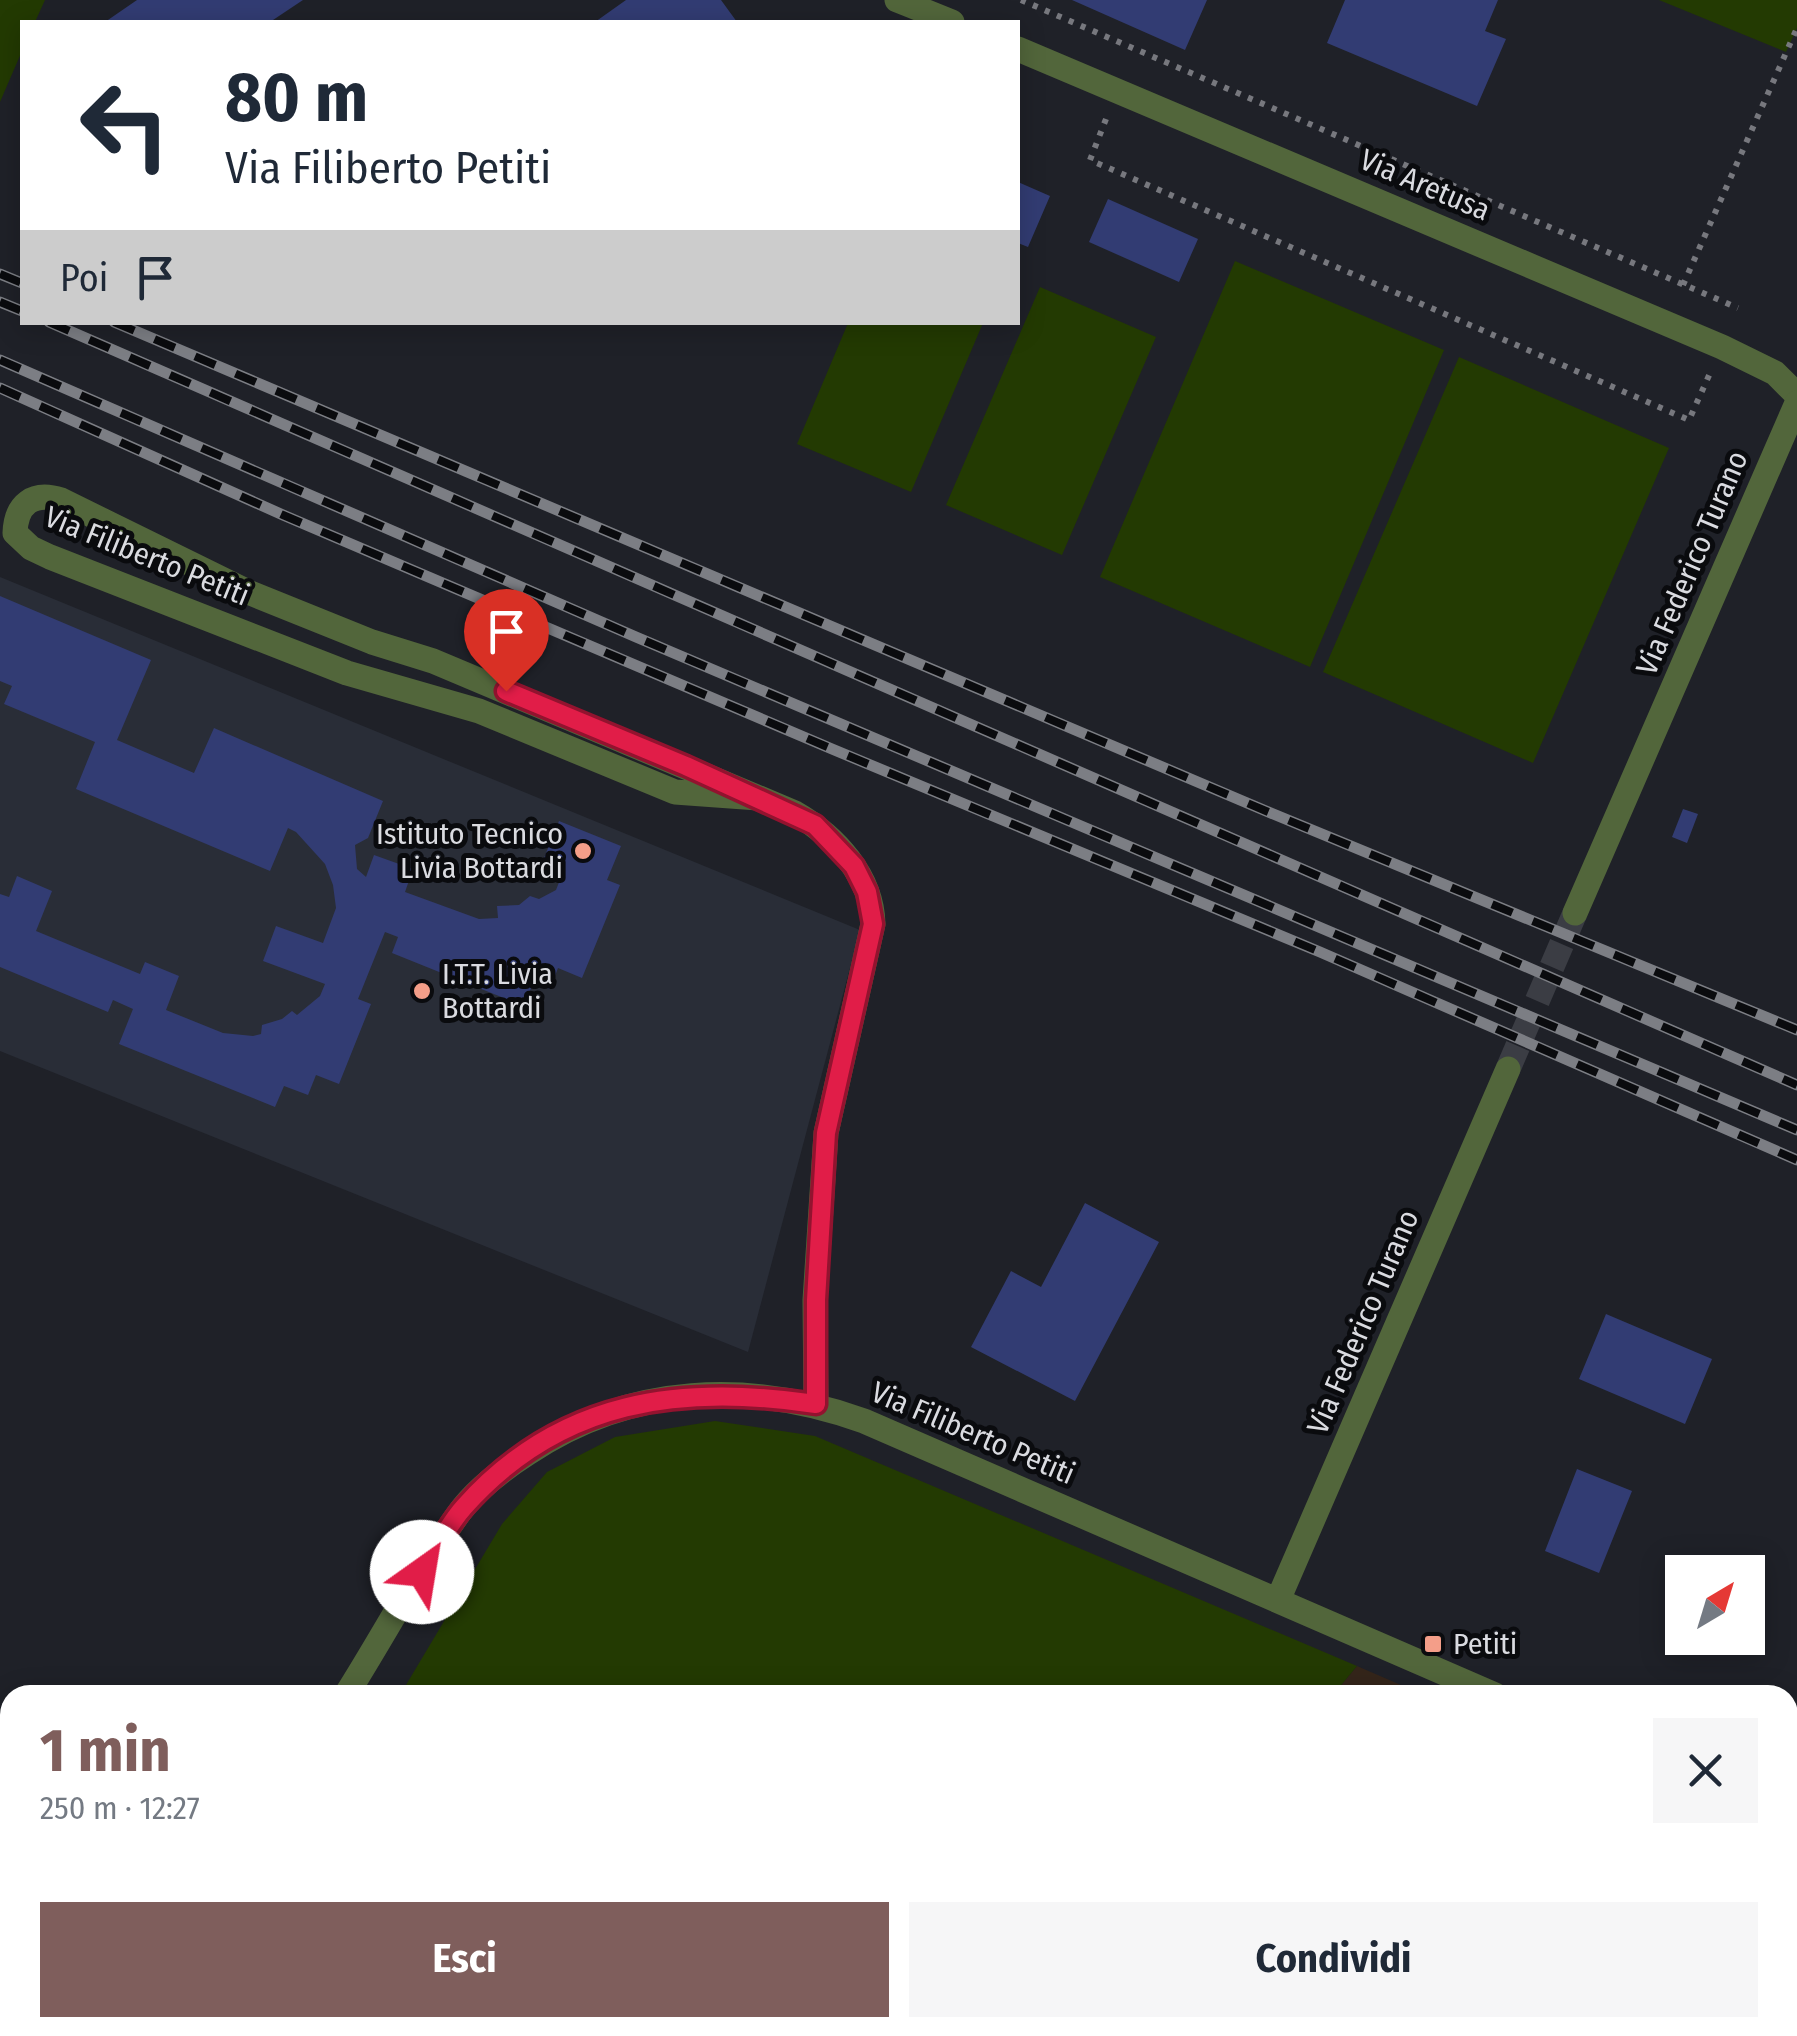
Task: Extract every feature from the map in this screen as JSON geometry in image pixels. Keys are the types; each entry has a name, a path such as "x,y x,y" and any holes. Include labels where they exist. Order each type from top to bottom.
{"street":[{"path":"897,0 947,20"},
{"name":"Via Aretusa","path":"1020,50 1722,347 1775,374 1797,399"},
{"name":"Via Federico Turano","path":"1576,914 1797,399"},
{"name":"Via Filiberto Petiti","path":"758,798 674,792 479,711 348,673 50,557 15,533 20,510 28,499 38,496 61,500 248,592 372,642 433,661 795,813 824,832 854,866 873,910 872,936 826,1133 816,1300 816,1404 864,1421 1471,1685"},
{"name":"Via Federico Turano","path":"1278,1600 1508,1069"},
{"path":"352,1685 460,1511 494,1476 550,1438 614,1410 682,1396 758,1396 816,1404"}],"path":[{"path":"1021,0 1738,308"},
{"path":"1684,284 1797,28"},
{"path":"1118,90 1090,160 1689,420 1722,347"}],"shaded area":[{"name":"I.T.T. Livia Bottardi","path":"0,577 860,930 748,1352 0,1051"},
{"path":"1357,1666 1401,1685 1341,1685"}],"green space":[{"path":"0,0 45,0 36,20 20,20 20,56 0,102"},
{"path":"1659,0 1797,0 1797,28 1786,52"},
{"path":"1235,261 1444,350 1310,667 1100,577"},
{"path":"1040,287 1156,337 1062,555 946,505"},
{"path":"847,325 982,325 911,492 797,444"},
{"path":"1459,357 1669,448 1533,763 1323,672"},
{"path":"715,1421 815,1436 1357,1666 1341,1685 406,1685 502,1524 547,1472 615,1437"}],"building":[{"path":"137,0 303,0 273,20 108,20"},
{"path":"626,0 721,0 736,20 598,20"},
{"path":"1072,0 1207,0 1185,50"},
{"path":"1345,0 1498,0 1485,31 1506,39 1477,106 1327,43"},
{"path":"1020,183 1050,196 1028,247 1020,244"},
{"path":"1108,199 1198,239 1179,282 1089,242"},
{"name":"Istituto Tecnico Livia Bottardi","path":"0,596 151,660 117,740 194,773 214,728 383,801 368,838 355,845 357,869 366,877 374,855 413,869 405,892 479,919 498,918 497,906 519,905 530,896 539,899 556,890 563,872 542,863 559,821 621,846 607,880 620,885 582,978 558,968 550,989 533,983 524,1006 392,953 398,937 385,932 358,999 371,1004 339,1084 316,1075 308,1095 284,1086 275,1107 119,1044 133,1009 113,1000 108,1012 0,967 0,894 9,897 17,876 52,891 36,931 140,974 145,962 179,976 166,1010 223,1033 253,1036 261,1034 262,1025 282,1019 292,1011 297,1015 320,996 325,984 263,961 276,926 323,943 336,908 325,864 288,828 270,871 76,789 95,742 4,704 12,686 0,681"},
{"path":"1683,809 1698,814 1687,843 1672,837"},
{"path":"1085,1203 1159,1242 1075,1401 971,1347 1011,1271 1041,1287"},
{"path":"1606,1314 1712,1359 1685,1424 1579,1379"},
{"path":"1577,1469 1632,1491 1599,1573 1545,1551"}],"tunnel":[{"path":"1508,1069 1575,913"}],"railway":[{"path":"0,274 20,282"},
{"path":"0,302 20,310"},
{"path":"56,325 1797,1085"},
{"path":"121,325 1266,811 1797,1030"},
{"path":"0,360 636,637 1797,1130"},
{"path":"0,388 283,515 1320,952 1797,1160"}],"place":[{"name":"Istituto Tecnico Livia Bottardi","path":"583,851"},
{"name":"I.T.T. Livia Bottardi","path":"422,991"},
{"name":"Petiti","path":"1433,1644"}],"route":[{"path":"422,1572 460,1511 494,1476 550,1438 580,1424 614,1410 682,1396 758,1396 816,1404 816,1300 826,1133 872,936 873,910 854,866 815,825 795,813 506,691"}]}
